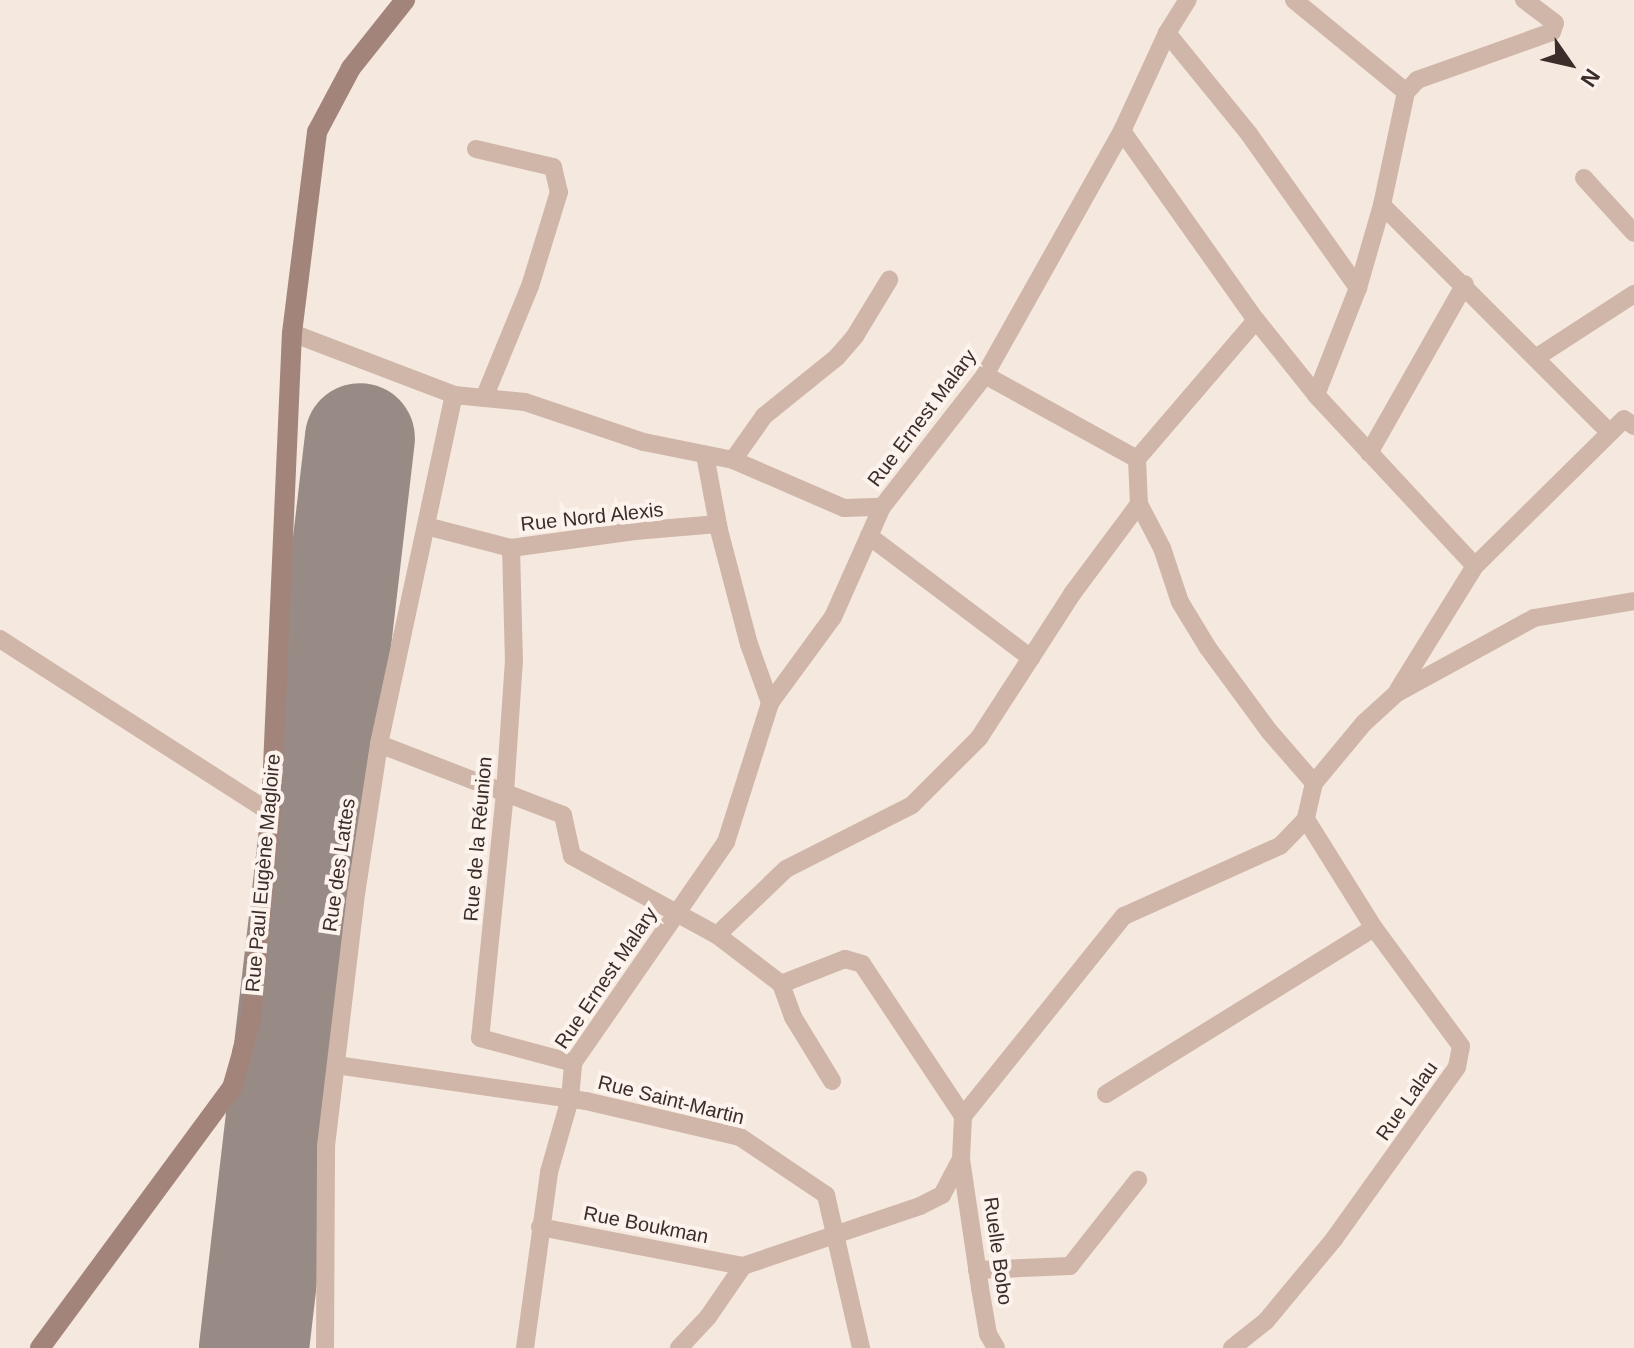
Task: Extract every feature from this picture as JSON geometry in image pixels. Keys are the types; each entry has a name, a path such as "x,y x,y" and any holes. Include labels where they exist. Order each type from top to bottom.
{"main road":[{"name":"Rue Paul Eugène Magloire","path":"40,1348 232,1088 251,1019 271,813 292,333 317,132 351,68 405,0"}],"street":[{"name":"Rue Ernest Malary","path":"525,1348 549,1172 570,1099 573,1063 726,842 770,703 833,617 882,507 985,375 1122,131 1167,33 1188,0"},
{"path":"1294,0 1406,92"},
{"path":"1316,395 1358,288 1382,205 1406,92 1417,80 1552,32 1555,23 1524,0"},
{"path":"1167,33 1249,134 1358,288"},
{"path":"1122,131 1256,320 1316,395 1475,566"},
{"path":"476,149 553,167 559,192 530,286 484,398"},
{"path":"1584,178 1634,233"},
{"path":"1382,205 1465,284 1610,433"},
{"path":"733,460 764,416 837,357 855,336 889,280"},
{"path":"1369,453 1465,284"},
{"path":"1537,357 1634,294"},
{"path":"1256,320 1137,459 1139,504 1162,548 1180,602 1208,648 1269,731 1314,783"},
{"path":"292,333 454,395 525,402 644,442 733,460 844,508 882,507"},
{"path":"985,375 1137,459"},
{"name":"Rue des Lattes","path":"325,1348 326,1146 379,744 454,395"},
{"path":"1397,693 1475,566 1624,419 1634,426"},
{"path":"705,455 718,524 749,644 770,703"},
{"path":"717,935 786,869 912,805 979,738 1072,594 1139,504"},
{"name":"Rue Nord Alexis","path":"426,526 511,548 635,531 718,524"},
{"path":"869,536 1031,658"},
{"name":"Rue de la Réunion","path":"511,548 514,660 505,793 480,1038 573,1063"},
{"path":"679,1348 708,1317 743,1266 834,1232 920,1206 942,1195 961,1159 963,1116 1124,916 1280,846 1306,819 1314,783 1364,723 1397,693 1534,618 1634,601"},
{"path":"0,639 271,813"},
{"path":"379,744 563,815 572,856 717,935 781,984 793,1017 832,1081"},
{"name":"Rue Lalau","path":"1232,1348 1266,1321 1334,1239 1457,1067 1461,1046 1374,928 1306,819"},
{"path":"1106,1094 1374,928"},
{"path":"781,984 845,959 862,964 963,1116"},
{"name":"Rue Saint-Martin","path":"336,1065 570,1099 740,1137 826,1195 861,1348"},
{"name":"Ruelle Bobo","path":"961,1159 988,1334 996,1348"},
{"path":"977,1270 1070,1266 1138,1180"},
{"name":"Rue Boukman","path":"540,1227 743,1266"}],"runway":[{"path":"254,1348 360,438"}]}
